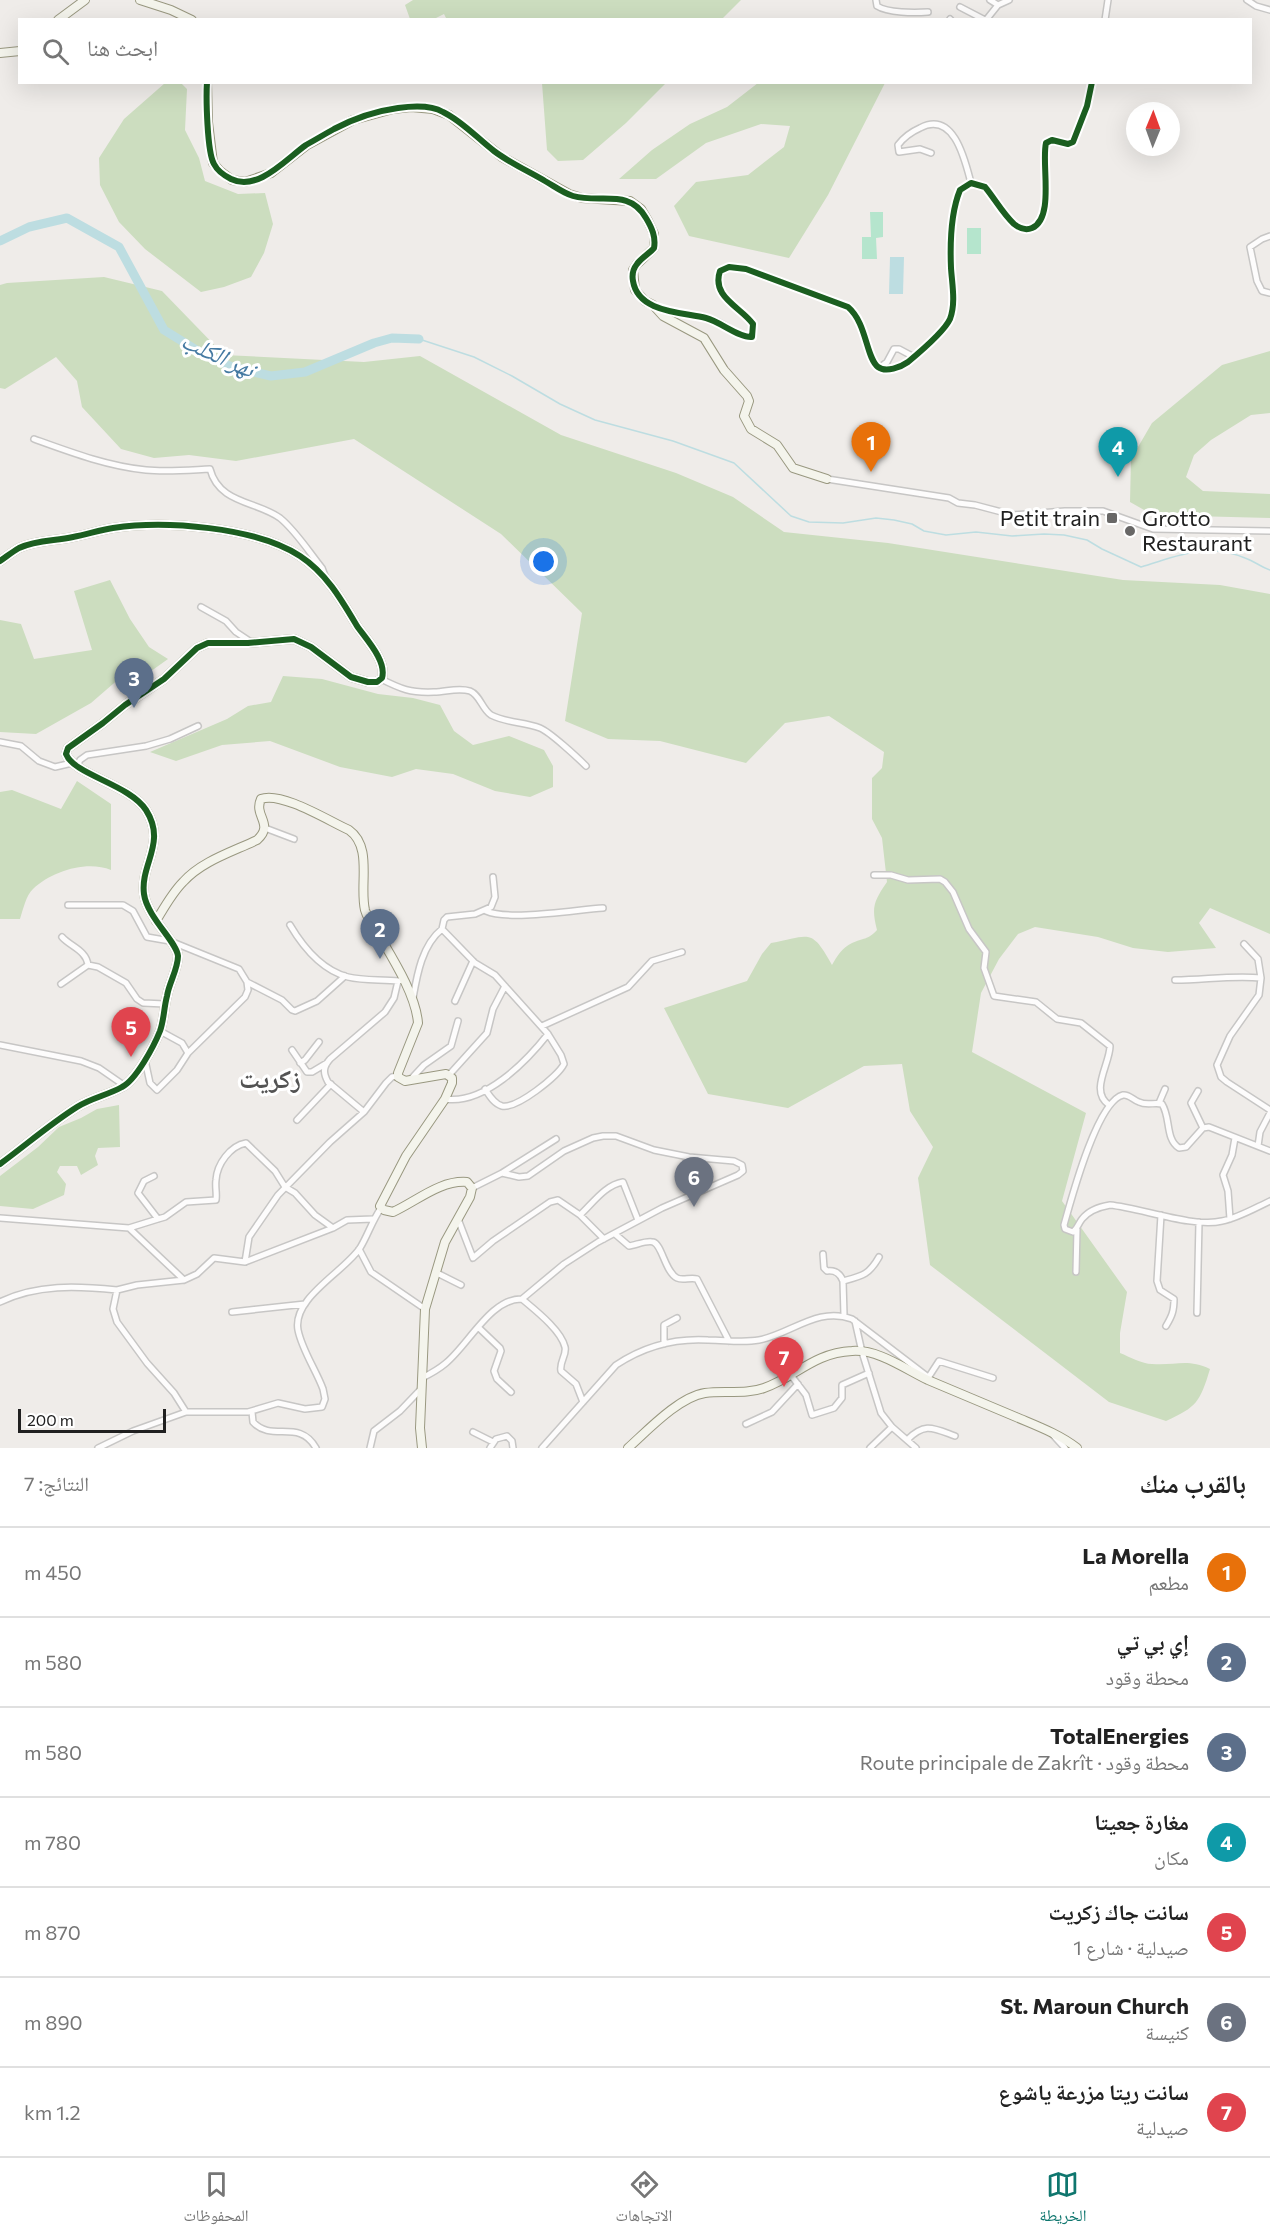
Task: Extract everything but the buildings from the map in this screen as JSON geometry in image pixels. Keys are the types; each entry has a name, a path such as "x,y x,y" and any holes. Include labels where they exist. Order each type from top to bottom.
{"street":[{"path":"61,18 85,0"},
{"path":"140,0 188,18"},
{"path":"876,0 877,6 882,9 896,9 904,13 928,12"},
{"path":"990,0 998,5"},
{"path":"987,18 998,5 1009,0"},
{"path":"1105,18 1108,0"},
{"path":"1247,0 1256,6 1270,10"},
{"path":"960,7 981,18"},
{"path":"0,53 18,51"},
{"path":"207,84 208,123 213,163 232,180 245,182 271,173 307,145 353,120 381,111 418,107 443,111 502,157 569,194 582,198 630,201 641,209 654,234 654,248 637,264 633,280 639,295 663,316 704,338 715,352 724,370 747,396 749,401 744,416 751,429 777,445 794,468 827,479 949,498 958,503 1013,515 1102,511 1153,529 1270,531"},
{"path":"653,305 669,311 714,320 742,337 752,337 753,324 727,300 719,288 717,279 720,271 729,267 746,268 848,307 858,317 873,362 879,368 897,368 906,364 944,329 949,320 953,300 951,250 960,190 971,183 985,187 1019,228 1028,230 1038,224 1046,199 1046,143 1052,140 1068,144 1072,142 1087,106 1092,84"},
{"path":"931,153 920,149 899,152 898,145 905,136 922,126 932,123 944,126 959,145 971,183"},
{"path":"1270,236 1250,247 1257,282 1262,291 1270,293"},
{"path":"879,368 887,362 894,349 899,349 914,357"},
{"path":"34,439 121,466 177,471 210,469 216,483 225,490 247,504 276,515 322,568 382,664 384,673 381,679"},
{"path":"0,561 20,548 47,540 69,538 112,528 179,525 247,534 272,541 299,555 326,577"},
{"path":"201,607 226,621 236,632 253,642"},
{"path":"0,1164 80,1105 125,1086 145,1060 160,1031 178,958 176,948 147,908 143,891 154,844 150,818 141,804 129,794 75,765 66,754 70,745 164,679 197,648 208,643 294,639 311,647 351,677 368,682 381,679 405,691 435,692 452,689 471,692 479,699 485,711 500,719 543,729 576,755 586,766"},
{"path":"0,742 21,746 39,761 55,767 75,765 87,755 152,745 198,726"},
{"path":"156,921 189,876 208,863 257,840 262,835 265,828 258,808 259,803 264,798 275,797 322,816 354,833 363,857 366,912 412,999 418,1023 398,1076 386,1083 364,1112 285,1187 249,1237 245,1262"},
{"path":"265,828 294,839"},
{"path":"874,875 891,875 908,880 940,879 945,882 953,892 969,929 986,952 984,968 994,996 1036,1002 1057,1019 1081,1023 1110,1046 1100,1084 1105,1102 1109,1105"},
{"path":"412,999 420,963 442,929 444,920 447,917 486,911 491,907 495,897 493,877"},
{"path":"68,904 123,905 133,911 147,937 170,941 239,969 247,982 248,990 245,997 188,1053 177,1070 157,1090 150,1083 145,1060"},
{"path":"486,911 496,915 516,915 603,908"},
{"path":"290,925 310,955 345,976 401,981"},
{"path":"442,929 473,961 495,975 542,1026 561,1055 564,1064 542,1086 519,1102 507,1106 497,1104 485,1089"},
{"path":"62,937 68,944 78,948 88,965"},
{"path":"1244,944 1258,959 1261,978 1260,995 1230,1036 1217,1065 1221,1077 1270,1112 1264,1123 1258,1146"},
{"path":"542,1026 628,987 652,961 682,952"},
{"path":"455,1001 473,961"},
{"path":"61,984 88,965 98,967 126,983 137,999 143,1003 165,1004"},
{"path":"247,982 282,1000 291,1010 295,1011 317,1001 345,976"},
{"path":"1175,980 1216,980 1240,976 1261,978"},
{"path":"292,1050 307,1072 312,1072 327,1063 385,1012 401,981"},
{"path":"398,1076 401,1080 410,1081 449,1075 487,1032 493,1009 505,986"},
{"path":"410,1081 424,1065 451,1046 458,1021"},
{"path":"160,1031 182,1044 188,1053"},
{"path":"445,1099 456,1101 509,1076 548,1034"},
{"path":"300,1063 319,1042"},
{"path":"0,1045 81,1060 99,1068 125,1086"},
{"path":"327,1063 324,1076 364,1112"},
{"path":"98,1448 133,1431 186,1412 252,1412 278,1403 311,1409 322,1407 325,1402 320,1381 298,1330 298,1316 305,1304 359,1249 406,1156 445,1099 453,1078 449,1075"},
{"path":"297,1120 331,1084"},
{"path":"1160,1103 1165,1089"},
{"path":"1198,1091 1191,1103 1203,1128"},
{"path":"1077,1229 1069,1232 1065,1230 1064,1225 1085,1156 1109,1105 1124,1095 1141,1103 1160,1103"},
{"path":"1160,1103 1166,1111 1171,1139 1175,1146 1186,1147 1203,1128 1209,1127 1270,1151"},
{"path":"422,1378 445,1364 489,1314 509,1300 522,1299 564,1264 638,1220 743,1171 742,1165 734,1161 688,1157 654,1150 616,1136 603,1136 564,1151 528,1176 519,1177 502,1173"},
{"path":"1230,1219 1228,1191 1223,1175 1232,1155 1235,1138"},
{"path":"472,1188 502,1173 556,1139"},
{"path":"0,1218 129,1228 165,1217 186,1202 216,1200 218,1169 224,1158 240,1144 246,1143 268,1163 285,1187 302,1199 315,1215 333,1228"},
{"path":"154,1176 144,1181 138,1193 158,1219"},
{"path":"381,1208 388,1213 393,1212 445,1185 467,1182 472,1188"},
{"path":"580,1215 602,1192 623,1182 638,1220"},
{"path":"422,1448 420,1428 425,1309 445,1242 470,1197 472,1188"},
{"path":"457,1218 473,1258 493,1241 550,1202 558,1200 580,1215 604,1239"},
{"path":"1076,1272 1077,1229 1090,1211 1105,1205 1117,1205 1161,1215 1216,1222 1230,1219 1270,1201"},
{"path":"1161,1215 1157,1281 1160,1290 1174,1299 1174,1312 1166,1326"},
{"path":"0,1302 18,1294 51,1287 71,1286 117,1290 137,1285 184,1280 197,1274 214,1258 245,1262 333,1228 347,1220 373,1219"},
{"path":"1197,1313 1199,1221"},
{"path":"129,1228 184,1280"},
{"path":"615,1234 629,1246 654,1242 658,1245 664,1262 674,1275 680,1279 696,1279 729,1341"},
{"path":"359,1249 371,1272 425,1309"},
{"path":"823,1254 824,1268 841,1275 844,1316"},
{"path":"843,1281 863,1276 872,1270 879,1257"},
{"path":"435,1272 461,1286"},
{"path":"117,1290 113,1309 117,1322 147,1363 174,1393 186,1412"},
{"path":"522,1299 543,1317 563,1343 565,1352 560,1363 561,1371 578,1387 583,1402"},
{"path":"232,1312 305,1304"},
{"path":"542,1448 616,1365 631,1355 664,1344 706,1340 763,1339 813,1318 826,1315 844,1316 855,1321 928,1378"},
{"path":"664,1344 664,1325 677,1318"},
{"path":"855,1321 881,1413 891,1427 916,1448"},
{"path":"479,1328 501,1349 494,1371 497,1379 511,1392"},
{"path":"628,1448 672,1410 695,1395 765,1388 807,1364 832,1354 853,1351 877,1355 1050,1432 1077,1448"},
{"path":"928,1378 939,1361 993,1378"},
{"path":"790,1374 806,1395 812,1415 834,1408 842,1398 842,1385 869,1373"},
{"path":"746,1424 772,1412 798,1384"},
{"path":"370,1448 374,1431 400,1411 422,1388"},
{"path":"252,1412 255,1426 273,1432 300,1432 307,1436 316,1448"},
{"path":"870,1448 891,1427"},
{"path":"907,1440 919,1429 925,1427 955,1436"},
{"path":"473,1431 491,1445 501,1437 507,1436 513,1448"},
{"path":"1050,1432 1065,1448"}],"green space":[{"path":"413,0 741,0 723,18 446,18 444,14 436,18 410,18 405,5"},
{"path":"164,84 182,84 187,89 185,130 199,158 205,181 238,194 265,193 273,224 264,253 251,277 224,287 201,292 145,249 119,222 100,185 99,158 124,119"},
{"path":"542,84 665,84 626,123 583,160 558,161 547,150"},
{"path":"757,84 884,84 828,195 789,258 689,236 674,206 696,182 748,175 784,147 790,126 761,124 706,143 656,179 619,179 652,150 690,124 727,107"},
{"path":"870,212 883,212 883,237 876,238 877,259 862,259 862,237 871,237"},
{"path":"967,228 981,228 981,254 967,254"},
{"path":"104,277 162,291 224,355 364,362 420,356 561,435 676,473 733,497 784,532 888,543 1123,580 1220,585 1270,594 1270,934 1210,908 1199,923 1216,948 1168,952 1133,948 1098,937 1035,927 1018,934 999,959 981,993 972,1052 1086,1113 1062,1201 1127,1292 1120,1333 1120,1353 1148,1364 1188,1363 1210,1369 1200,1396 1191,1407 1166,1421 1109,1402 930,1265 918,1178 933,1147 910,1111 902,1064 864,1066 788,1108 708,1094 664,1008 747,981 771,943 802,937 814,939 832,965 845,947 868,937 877,930 874,915 875,904 887,882 882,838 872,819 872,778 882,768 884,752 829,716 785,723 746,763 660,741 608,739 565,721 582,613 501,534 354,439 236,461 189,455 154,458 121,449 82,407 77,381 56,357 5,389 0,388 0,285"},
{"path":"1270,351 1270,413 1251,415 1211,440 1194,455 1186,477 1203,491 1270,494 1270,518 1153,515 1130,502 1131,459 1152,423 1222,365"},
{"path":"110,580 130,619 149,647 168,659 147,674 128,671 91,703 36,734 0,732 0,620 21,624 34,659 92,650 74,591"},
{"path":"283,676 322,679 378,694 413,698 440,705 454,731 473,745 509,736 544,750 553,766 553,787 530,797 495,791 453,774 416,769 392,777 340,767 270,741 222,745 176,761 150,752 227,719 248,706 271,702"},
{"path":"77,781 111,804 111,870 91,866 60,872 31,892 20,919 0,919 0,792 12,790 61,809"},
{"path":"119,1105 120,1147 98,1148 95,1156 98,1165 81,1175 77,1166 60,1166 57,1172 66,1184 64,1195 33,1209 0,1206 0,1176 38,1147 59,1127 97,1109"}],"water":[{"path":"890,257 904,257 903,294 889,294"}],"waterway":[{"name":"نهر الكلب","path":"0,241 29,227 67,218 119,247 164,330 198,351 232,367 271,376 305,372 374,343 392,338 419,339"},
{"path":"419,339 474,357 560,404 595,420 673,441 734,463 791,516 809,522 843,523 876,518 912,524 924,531 946,535 976,532 1012,536 1064,535 1087,540 1141,567 1192,552 1218,551 1245,558 1270,570"}],"cycle path":[{"path":"207,84 212,158 217,168 231,179 241,182 261,178 306,145 341,125 365,116 403,107 433,108 457,120 506,159 566,193 583,198 623,200 639,209 652,229 654,248 636,266 633,279 637,292 652,305 706,318 741,335 752,337 753,324 723,295 718,280 720,271 729,267 746,269 848,307 859,322 874,362 881,369 898,367 908,362 937,336 950,319 953,300 952,228 960,190 971,183 985,187 1014,224 1020,228 1032,228 1039,222 1045,202 1046,143 1052,140 1068,144 1073,142 1087,106 1092,84"},
{"path":"0,561 19,548 32,543 134,526 209,528 259,538 300,556 318,570 339,596 375,650 383,671 382,678 377,682 351,677 311,647 294,639 248,643 208,643 197,648 164,679 68,748 66,754 79,768 127,793 146,810 152,822 154,843 144,883 144,894 150,911 173,944 178,961 168,991 160,1031 133,1077 122,1087 77,1107 0,1164"}],"place":[{"name":"La Morella","path":"871,472"},
{"name":"مغارة جعيتا","path":"1118,477"},
{"name":"Petit train","path":"1112,518"},
{"name":"Grotto Restaurant","path":"1130,531"},
{"name":"TotalEnergies","path":"134,708"},
{"name":"إي بي تي","path":"380,959"},
{"name":"سانت جاك زكريت","path":"131,1057"},
{"name":"St. Maroun Church","path":"694,1207"},
{"name":"سانت ريتا مزرعة ياشوع","path":"784,1387"}],"district":[{"name":"زكريت","path":"270,1079"}]}
